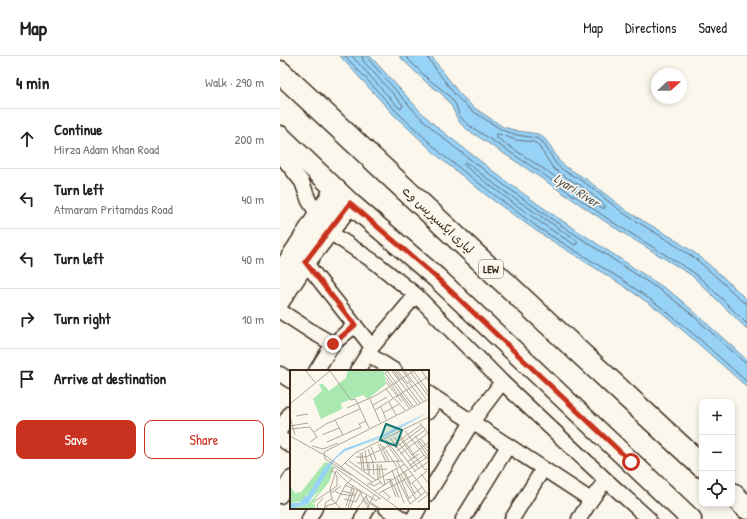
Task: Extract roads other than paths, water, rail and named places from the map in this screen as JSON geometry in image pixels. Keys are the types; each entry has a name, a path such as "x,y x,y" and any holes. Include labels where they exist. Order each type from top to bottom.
{"highway":[{"name":"لیاری ایکسپریس وے","path":"280,72 699,463"},
{"path":"735,497 747,508"}],"main road":[{"path":"280,136 286,160 343,197 437,278 691,519"},
{"path":"280,275 323,224 343,197"},
{"path":"280,300 305,262 323,224"}],"street":[{"path":"286,160 302,182 309,201 323,224 416,295 502,382 649,519"},
{"path":"305,262 355,325 370,350 394,370"},
{"path":"358,370 370,350 416,295"},
{"path":"280,311 333,344"},
{"path":"317,370 333,344 355,325"},
{"path":"280,374 290,380"},
{"path":"429,492 472,422 502,382"},
{"path":"429,408 432,396 591,500"},
{"path":"280,430 290,414"},
{"path":"280,438 290,445"},
{"path":"463,519 508,446"},
{"path":"512,519 543,469"},
{"path":"280,496 290,480"},
{"path":"579,519 606,480"},
{"path":"309,519 315,509"},
{"path":"362,519 367,509"},
{"path":"388,509 403,519"},
{"path":"413,519 418,509"}],"water":[{"path":"340,56 370,56 420,111 438,128 507,182 552,214 672,293 747,360 747,387 659,310 538,232 490,198 441,159 393,114"},
{"name":"Lyari River","path":"399,56 431,56 459,93 473,107 503,127 538,134 545,139 559,161 566,167 586,179 628,212 671,237 699,256 747,300 747,329 691,275 612,226 468,130 460,123 452,107 442,94 426,82"}]}
